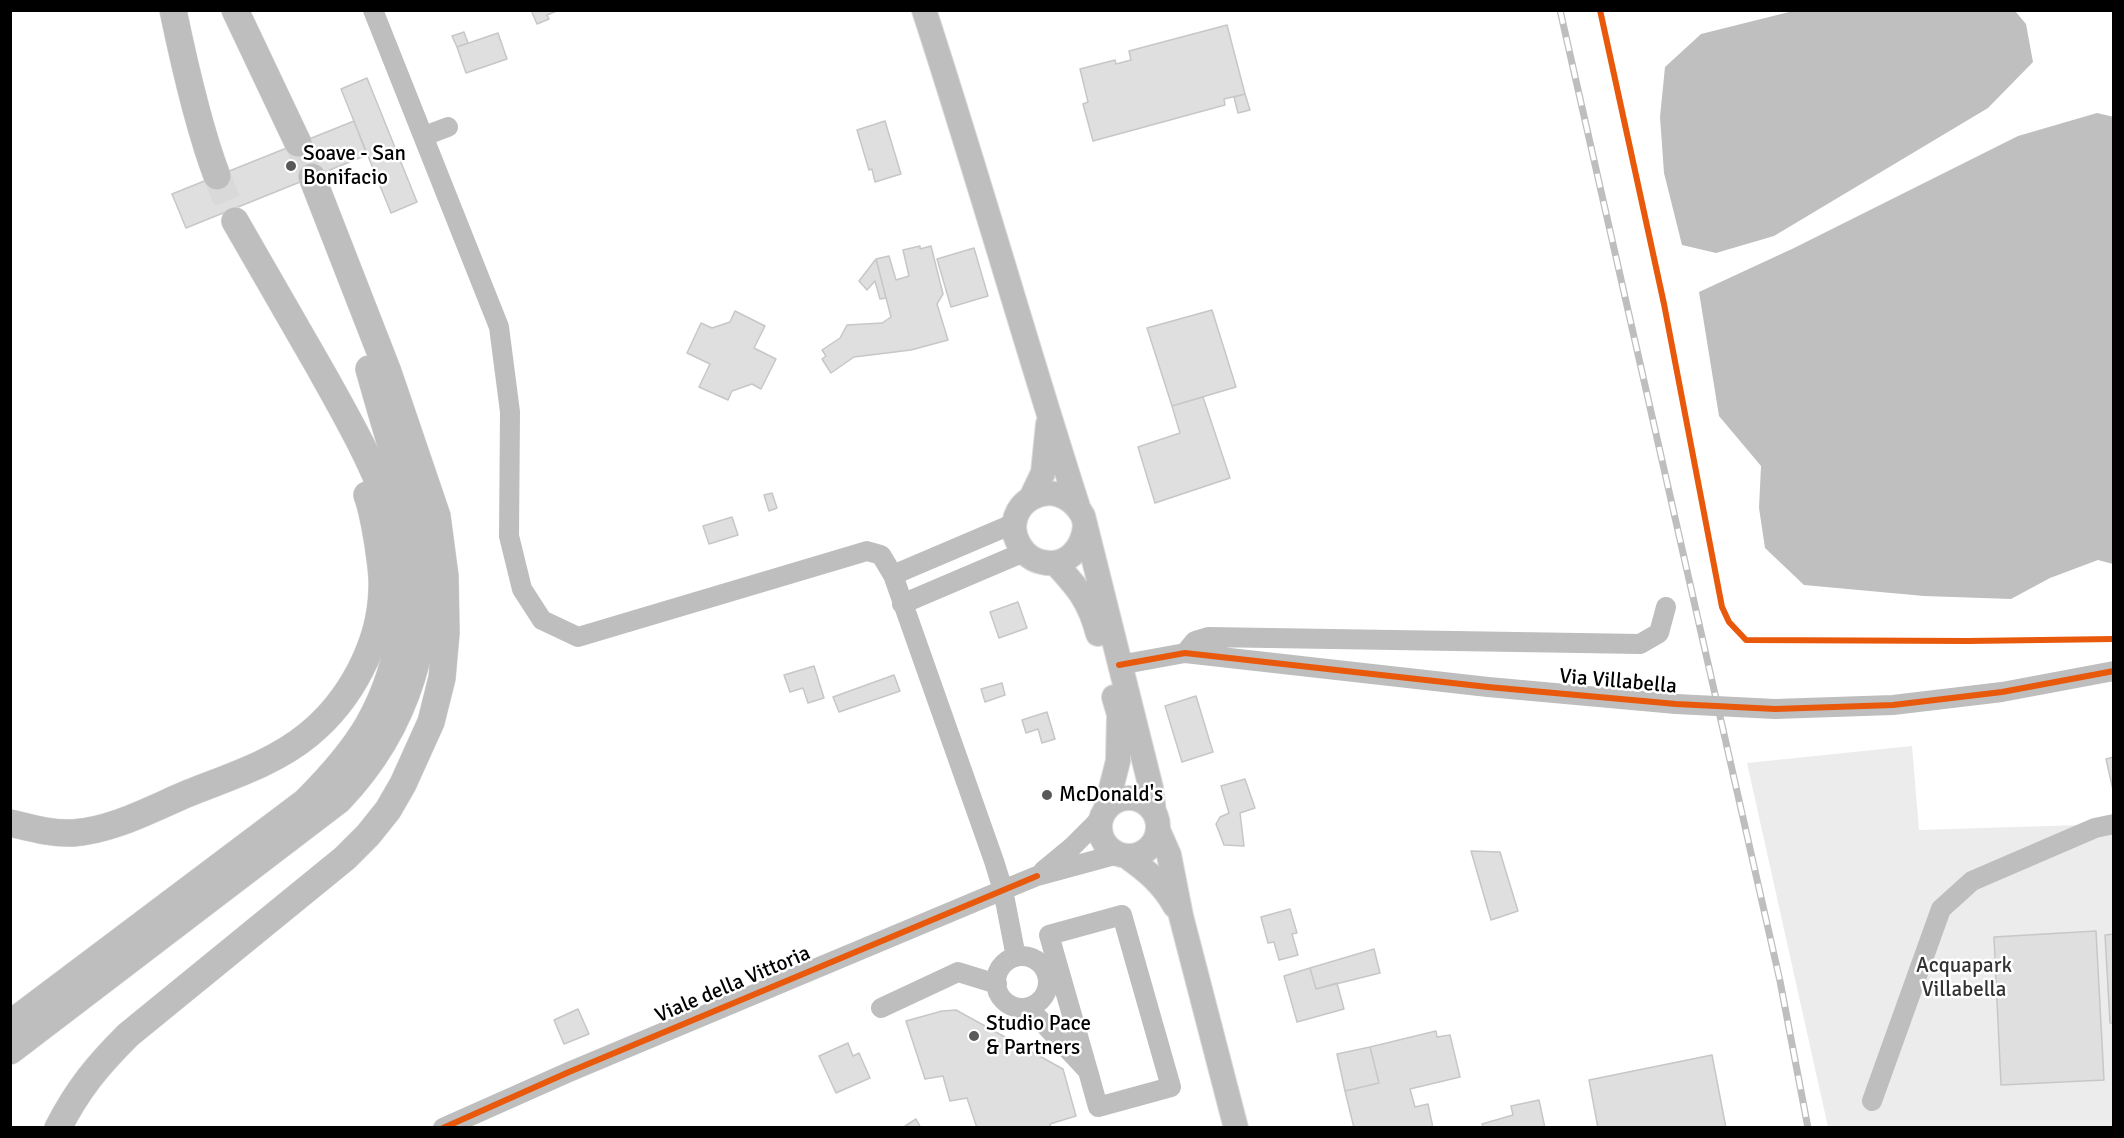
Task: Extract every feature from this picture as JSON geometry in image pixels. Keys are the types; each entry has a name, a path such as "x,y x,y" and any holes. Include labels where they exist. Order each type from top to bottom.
{"highway":[{"path":"173,10 207,147 217,176"},
{"path":"235,10 298,143"},
{"path":"58,1128 81,1087 96,1067 128,1035 345,858 368,835 388,810 403,784 431,722 442,678 446,613 445,576 437,516 388,372 312,177"},
{"path":"10,823 40,831 74,832 114,825 282,752 307,736 332,713 352,685 378,626 382,589 372,510 358,473 233,216 342,407 369,459 388,507 401,555 403,596 398,644 384,692 368,724 352,750 305,802 10,1024"},
{"path":"10,1051 339,800 355,783 379,750 408,692 421,640 424,606 423,568 418,535 381,411 336,236"}],"main road":[{"path":"925,15 975,168 1049,416 1082,516 1151,788 1156,821 1150,846 1135,856 1122,855"},
{"path":"1031,498 1051,493 1071,500 1082,516 1080,546 1065,560 1043,563 1033,559 1024,552 1015,533 1018,513 1031,498 1043,473 1049,416"},
{"path":"1055,563 1079,589 1092,614 1119,714 1118,761 1099,826 1104,843 1156,879 1167,891 1181,916"},
{"path":"1104,813 1112,802 1128,797 1143,801 1156,821 1169,855 1181,916 1233,1126"}],"street":[{"path":"373,10 499,327 510,412 509,536 522,590 542,620 578,637 867,551 882,555 893,575 1003,890 1016,957"},
{"path":"424,136 448,127"},
{"path":"893,575 1015,523"},
{"path":"902,604 1024,552"},
{"path":"1185,653 1195,641 1208,637 1640,644 1659,633 1666,607"},
{"name":"Via Villabella","path":"1119,665 1185,653 1488,687 1676,704 1775,709 1893,705 2002,692 2114,671"},
{"name":"Viale della Vittoria","path":"1037,876 1072,846 1104,813"},
{"path":"1872,1101 1941,909 1972,881 2095,828 2114,824"},
{"name":"Viale della Vittoria","path":"443,1128 580,1067 1037,876 1122,855"},
{"path":"1049,962 1029,957 1016,957 1001,967 997,984 1004,1000 1011,1005 1028,1007 1036,1004 1043,997 1047,990 1048,980 1049,962 1049,935 1122,915 1170,1087 1098,1107 1088,1071 1049,962"},
{"path":"881,1008 958,972 997,984"},
{"path":"1028,1007 1088,1071"}],"green space":[{"name":"Acquapark Villabella","path":"1912,746 1919,830 2113,824 2113,1127 1828,1127 1747,763"}],"shaded area":[{"path":"1797,10 2015,11 2026,24 2033,62 1988,108 1774,236 1716,253 1682,245 1664,173 1660,117 1665,67 1701,34"},
{"path":"2097,113 2114,117 2113,564 2098,560 2050,578 2011,599 1924,596 1804,585 1765,548 1759,508 1761,466 1719,416 1699,292 1794,248 2018,136"}],"building":[{"path":"531,10 559,10 547,15 549,19 537,24"},
{"path":"1227,25 1245,94 1224,99 1225,105 1093,141 1083,104 1088,102 1080,69 1115,60 1116,64 1131,60 1129,51"},
{"path":"464,32 468,43 457,47 452,36"},
{"path":"498,33 507,59 466,73 457,47"},
{"path":"367,78 417,202 391,213 341,89"},
{"path":"1245,94 1250,110 1238,113 1234,97"},
{"name":"Soave - San Bonifacio","path":"354,121 367,155 186,228 172,194"},
{"path":"885,121 901,174 875,182 857,130"},
{"path":"920,246 920,249 931,246 943,294 937,304 948,340 911,350 854,357 831,373 822,359 826,356 822,350 840,338 847,325 882,323 891,317 876,259 889,256 896,280 909,276 903,250"},
{"path":"974,248 988,296 951,307 937,259"},
{"path":"876,259 886,298 880,299 875,281 867,290 859,281"},
{"path":"1212,310 1236,387 1172,406 1147,328"},
{"path":"735,311 765,326 754,348 776,359 761,389 752,384 732,391 728,400 699,387 710,364 687,353 701,323 712,328 730,322"},
{"path":"1203,397 1230,478 1155,503 1138,447 1180,433 1172,406"},
{"path":"772,493 777,508 769,511 764,495"},
{"path":"732,517 738,535 709,544 703,526"},
{"path":"1018,602 1027,628 999,638 990,612"},
{"path":"814,666 824,698 808,703 803,688 790,692 784,675"},
{"path":"894,675 900,691 839,712 833,697"},
{"path":"1002,683 1005,695 985,702 981,689"},
{"path":"1196,696 1213,752 1182,762 1165,706"},
{"path":"1047,712 1055,739 1042,743 1038,729 1026,733 1022,720"},
{"path":"2114,757 2114,790 2113,790 2106,759"},
{"path":"1245,779 1255,808 1240,813 1244,846 1224,845 1216,824 1220,817 1229,813 1221,786"},
{"path":"1471,851 1500,852 1518,911 1491,920"},
{"path":"1290,909 1297,933 1292,934 1298,955 1279,960 1274,942 1268,943 1261,917"},
{"path":"2096,931 2104,1080 2001,1085 1994,937"},
{"path":"2114,934 2114,1023 2110,1023 2105,935"},
{"path":"1374,949 1380,973 1316,989 1310,968"},
{"path":"1310,968 1316,989 1337,983 1344,1009 1297,1022 1284,976"},
{"path":"578,1009 589,1034 564,1044 554,1020"},
{"path":"956,1010 1063,1069 1076,1116 1050,1124 1051,1128 977,1128 967,1098 950,1101 943,1076 925,1079 906,1021 942,1011"},
{"path":"1436,1031 1437,1037 1450,1035 1460,1077 1410,1089 1415,1107 1428,1104 1433,1128 1354,1128 1345,1091 1379,1083 1370,1047"},
{"path":"848,1043 853,1056 859,1053 870,1078 836,1093 819,1056"},
{"path":"1370,1047 1379,1083 1345,1091 1337,1054"},
{"path":"1712,1055 1726,1128 1598,1128 1589,1080"},
{"path":"1539,1100 1545,1128 1483,1128 1482,1124 1513,1115 1511,1106"},
{"path":"916,1119 921,1128 902,1128"}],"tunnel":[{"path":"298,143 312,177"},
{"path":"217,176 231,210"}],"railway":[{"path":"1560,10 1780,981 1808,1128"}],"cycle path":[{"path":"1600,10 1664,304 1722,607 1729,622 1746,640 2114,639"},
{"path":"1119,665 1185,653 1488,687 1676,704 1775,709 1893,705 2002,692 2114,671"},
{"path":"443,1128 569,1072 1037,876"}],"place":[{"name":"Soave - San Bonifacio","path":"291,166"},
{"name":"McDonald's","path":"1047,795"},
{"name":"Studio Pace & Partners","path":"974,1036"}]}
